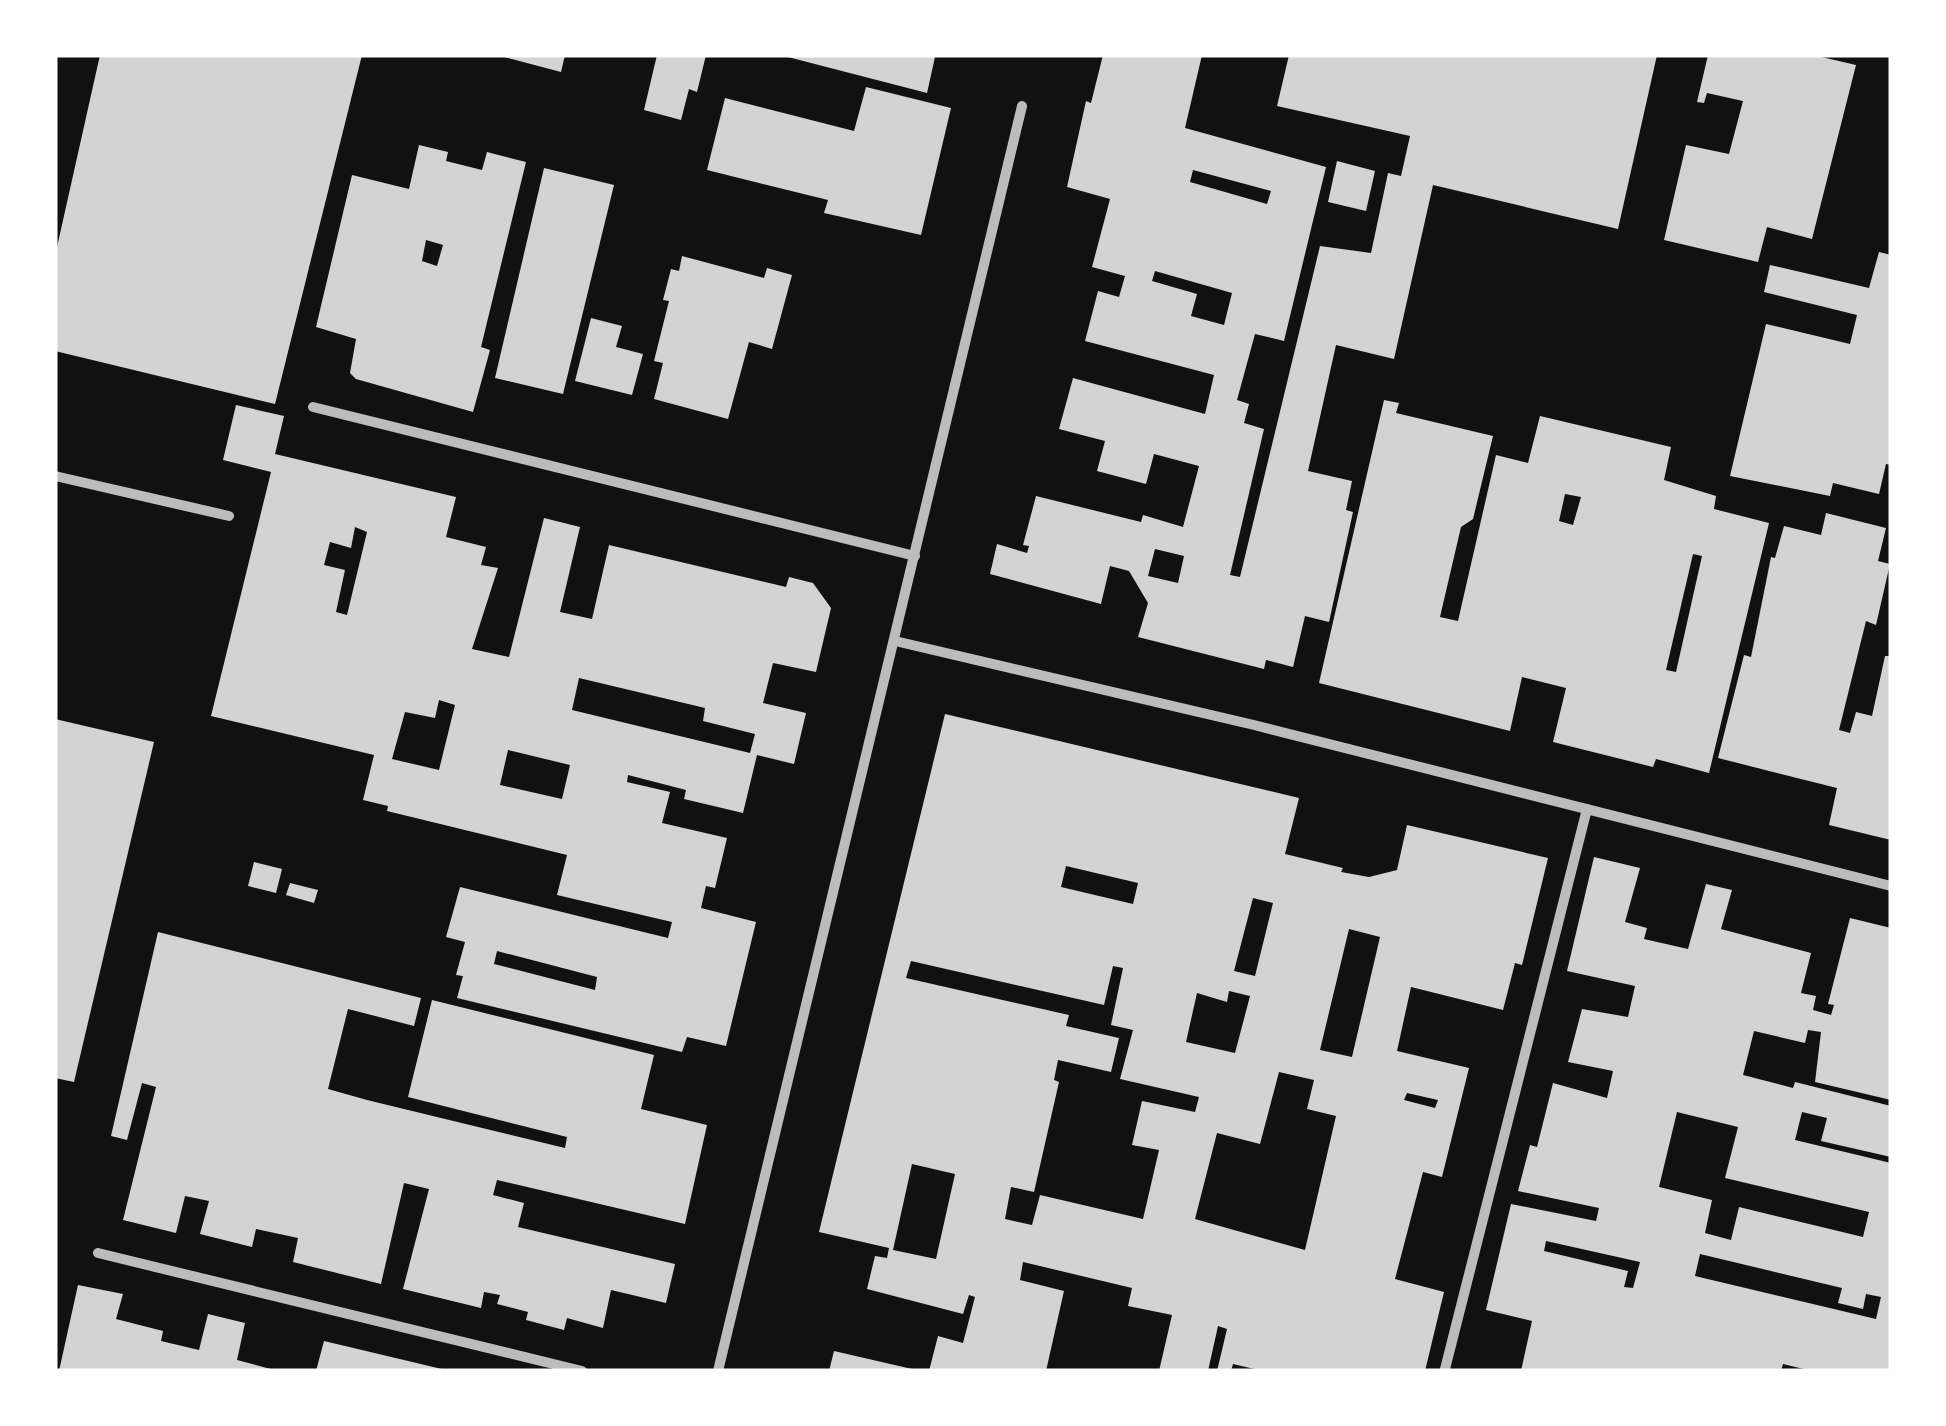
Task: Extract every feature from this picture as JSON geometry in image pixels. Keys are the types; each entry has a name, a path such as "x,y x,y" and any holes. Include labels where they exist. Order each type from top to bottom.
{"street":[{"path":"718,1371 1022,106"},
{"path":"312,407 915,556"},
{"path":"55,476 228,516"},
{"path":"895,641 1254,724 1891,886"},
{"path":"1445,1370 1587,810"},
{"path":"98,1253 582,1371"}],"building":[{"path":"100,55 362,55 275,404 55,351 55,256"},
{"path":"497,55 565,55 561,72"},
{"path":"657,55 706,55 697,92 689,89 681,120 644,110"},
{"path":"1103,55 1202,55 1185,128 1326,167 1284,341 1255,334 1237,400 1249,404 1244,423 1264,429 1230,575 1240,577 1320,246 1371,253 1388,173 1401,176 1410,136 1277,106 1289,55 1657,55 1618,229 1433,185 1394,359 1336,345 1308,471 1352,481 1346,510 1353,512 1329,622 1305,616 1293,667 1266,660 1264,669 1138,637 1148,603 1129,571 1110,566 1101,604 990,574 997,544 1027,553 1029,546 1023,545 1036,496 1141,522 1143,515 1183,527 1199,466 1154,454 1146,484 1097,471 1105,441 1059,429 1073,378 1205,414 1214,375 1085,341 1098,291 1119,297 1125,276 1092,267 1110,199 1067,187 1086,101 1091,103","holes":["1193,170 1271,191 1267,204 1190,182","1155,271 1232,293 1224,325 1191,316 1197,294 1152,281","1155,549 1184,556 1178,583 1148,576"]},
{"path":"1708,55 1813,55 1856,65 1812,239 1767,227 1758,262 1664,240 1686,145 1729,154 1743,101 1707,93 1704,103 1697,102"},
{"path":"784,56 935,57 927,93"},
{"path":"866,87 951,108 921,235 824,213 828,200 707,170 725,98 854,131"},
{"path":"419,145 448,152 446,161 482,170 487,152 526,162 481,347 490,350 473,412 356,379 350,373 356,339 316,327 352,175 409,189","holes":["426,240 443,245 437,266 422,261"]},
{"path":"1337,161 1375,171 1366,211 1328,202"},
{"path":"544,168 614,185 563,394 495,378"},
{"path":"1879,252 1891,255 1891,465 1886,464 1879,494 1833,483 1830,496 1730,476 1766,324 1850,344 1857,315 1764,292 1770,265 1869,288"},
{"path":"682,256 764,278 767,268 792,275 772,349 749,342 728,419 654,399 663,363 654,361 669,301 663,300 671,269 679,271"},
{"path":"591,318 622,326 616,347 643,354 632,395 575,381"},
{"path":"1384,400 1399,403 1396,413 1493,436 1473,519 1461,527 1440,617 1458,621 1496,455 1528,463 1540,416 1671,447 1664,480 1716,496 1714,509 1769,523 1709,773 1656,759 1653,767 1553,742 1566,688 1522,677 1510,731 1319,683","holes":["1565,494 1581,497 1573,525 1559,521","1693,554 1702,556 1676,672 1666,670"]},
{"path":"236,405 284,416 275,454 456,497 446,537 486,547 481,565 498,568 472,649 509,657 544,518 580,527 560,612 592,619 609,545 786,587 789,577 813,583 831,608 816,672 773,663 763,703 806,713 794,764 757,755 743,813 684,799 686,790 628,775 627,782 670,792 662,823 727,838 715,888 706,886 701,908 756,922 726,1046 687,1037 682,1052 457,998 463,976 456,975 465,942 446,937 460,887 668,938 672,922 557,895 567,855 387,811 388,806 363,800 374,755 211,716 271,472 223,460","holes":["355,527 367,532 347,615 336,612 345,570 324,565 330,542 351,548","579,678 705,708 703,721 755,734 750,753 572,710","439,700 455,705 439,770 392,759 405,712 435,718","508,750 570,765 562,799 500,785","497,951 597,977 595,990 494,964"]},
{"path":"1826,513 1886,528 1878,561 1890,564 1876,625 1866,621 1839,730 1850,733 1856,712 1872,716 1885,656 1891,656 1891,840 1829,825 1837,788 1718,758 1744,655 1751,657 1771,557 1775,558 1784,526 1821,535"},
{"path":"945,714 1299,798 1285,854 1343,868 1341,872 1369,877 1397,870 1407,825 1548,858 1522,965 1515,963 1503,1010 1411,987 1397,1051 1469,1068 1442,1177 1423,1172 1395,1279 1444,1292 1425,1371 1263,1371 1233,1364 1231,1371 1217,1371 1227,1329 1218,1326 1208,1371 1159,1371 1172,1315 1128,1306 1132,1288 1023,1262 1020,1280 1064,1291 1046,1371 929,1371 938,1336 963,1343 975,1297 969,1295 963,1314 867,1289 875,1256 887,1258 889,1248 819,1232","holes":["1066,866 1138,883 1133,904 1061,887","1253,898 1273,903 1255,976 1234,971","1349,929 1380,937 1352,1057 1320,1050","911,961 1104,1005 1113,966 1123,968 1111,1025 1133,1030 1120,1079 1199,1097 1195,1112 1142,1101 1132,1145 1159,1150 1143,1219 1040,1195 1032,1225 1005,1219 1011,1187 1034,1192 1059,1082 1054,1080 1058,1060 1111,1072 1119,1038 1066,1026 1069,1015 906,978","1229,991 1250,996 1235,1053 1186,1042 1197,993 1227,1002","1279,1072 1314,1080 1307,1109 1336,1116 1305,1250 1195,1219 1217,1133 1260,1144","1407,1093 1438,1100 1435,1108 1404,1100","912,1164 955,1174 936,1259 893,1250"]},
{"path":"55,719 154,742 74,1082 55,1078"},
{"path":"1594,857 1640,868 1625,922 1647,928 1644,939 1688,949 1706,884 1732,890 1721,929 1811,953 1801,993 1816,996 1813,1010 1831,1015 1834,1005 1828,1004 1850,918 1891,928 1891,1100 1815,1082 1821,1032 1808,1030 1805,1043 1754,1031 1743,1075 1793,1088 1795,1082 1891,1106 1891,1157 1821,1141 1827,1118 1802,1112 1795,1140 1891,1163 1891,1371 1812,1371 1783,1364 1781,1371 1521,1371 1532,1321 1486,1310 1511,1204 1596,1221 1599,1208 1518,1191 1530,1145 1537,1147 1553,1083 1607,1098 1613,1071 1568,1062 1582,1009 1628,1017 1635,986 1567,971","holes":["1677,1112 1738,1127 1725,1178 1869,1212 1863,1237 1739,1207 1731,1240 1705,1233 1712,1200 1659,1187","1546,1241 1640,1262 1633,1288 1624,1287 1628,1271 1544,1251","1700,1254 1842,1288 1838,1303 1863,1309 1866,1294 1881,1297 1876,1319 1695,1276"]},
{"path":"254,862 282,869 276,893 248,886"},
{"path":"290,883 318,890 314,903 286,895"},
{"path":"158,932 421,998 414,1026 348,1009 328,1089 367,1100 565,1148 567,1137 408,1097 432,1000 654,1055 641,1109 707,1125 685,1224 497,1180 493,1195 524,1203 518,1227 675,1264 666,1303 611,1290 603,1328 567,1318 564,1330 526,1320 528,1312 497,1304 500,1295 484,1292 481,1308 403,1289 429,1189 404,1183 381,1284 293,1262 298,1238 256,1229 252,1247 200,1234 209,1201 185,1196 176,1233 123,1220 156,1087 142,1083 127,1140 111,1136"},
{"path":"78,1285 123,1294 116,1319 163,1331 161,1341 199,1350 208,1314 245,1323 237,1360 278,1371 59,1371"},
{"path":"324,1341 446,1370 446,1371 316,1371"},
{"path":"834,1351 912,1369 829,1371"}]}
